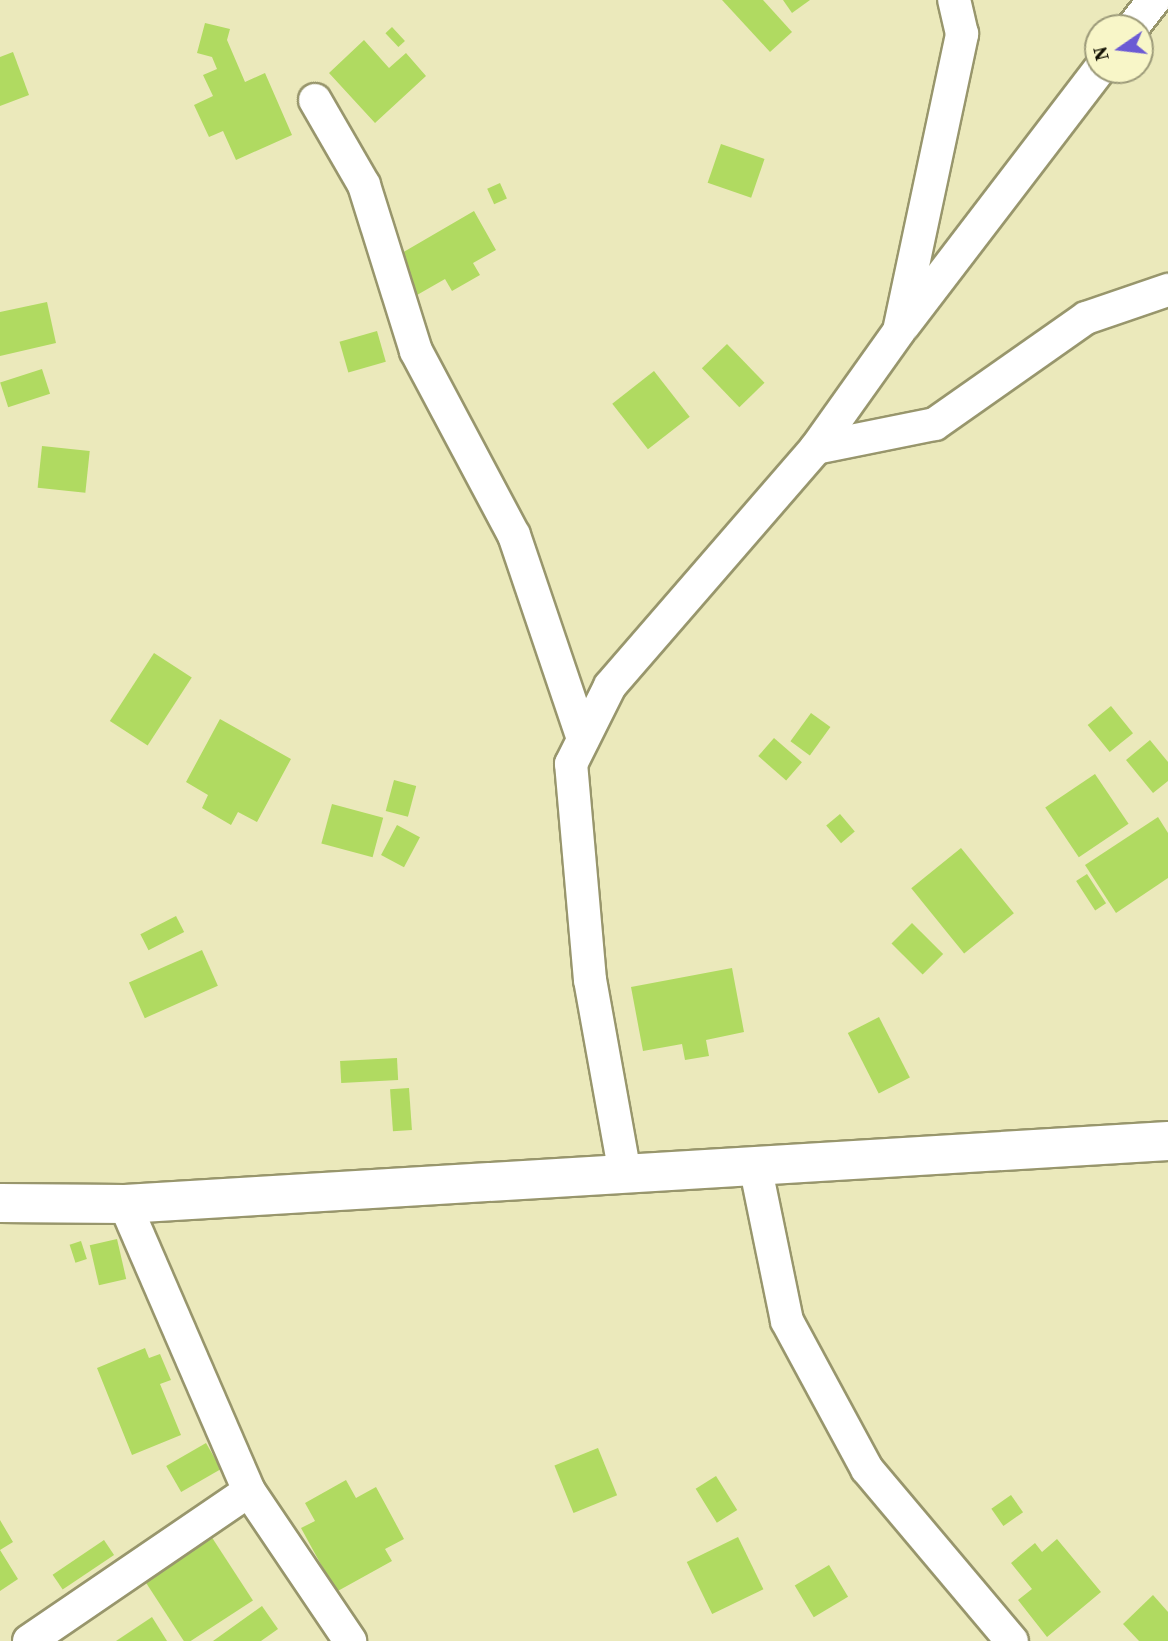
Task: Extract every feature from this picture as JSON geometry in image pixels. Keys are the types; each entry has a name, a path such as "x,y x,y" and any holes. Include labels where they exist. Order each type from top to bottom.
{"main road":[{"path":"0,1203 125,1204 1168,1141"}],"street":[{"path":"900,331 962,34 954,0"},
{"path":"1143,14 1154,0"},
{"path":"625,1174 590,980 571,764 610,686 816,448 900,331 1088,84"},
{"path":"315,100 364,185 416,351 514,535 583,739"},
{"path":"816,448 935,424 1086,318 1168,290"},
{"path":"755,1165 787,1321 867,1469 1012,1641"},
{"path":"125,1204 249,1490 350,1641"},
{"path":"29,1641 249,1490"}],"building":[{"path":"722,0 763,0 792,32 770,52"},
{"path":"783,0 810,0 792,13"},
{"path":"205,23 230,29 227,40 245,82 265,73 292,135 236,160 223,131 209,137 194,105 213,96 203,75 217,69 212,57 197,53"},
{"path":"392,27 405,41 398,47 385,33"},
{"path":"364,40 389,68 406,53 426,76 375,123 329,73"},
{"path":"13,52 29,95 0,106 0,57"},
{"path":"721,144 764,159 751,198 708,183"},
{"path":"500,183 507,199 494,204 487,189"},
{"path":"474,211 496,250 473,263 480,275 452,291 445,279 417,295 395,257"},
{"path":"47,302 56,343 0,356 0,312"},
{"path":"377,331 386,362 348,373 340,342"},
{"path":"727,344 765,383 739,407 702,368"},
{"path":"42,369 50,394 8,407 0,383"},
{"path":"654,371 690,417 648,449 612,404"},
{"path":"42,446 90,451 85,493 38,488"},
{"path":"154,653 192,678 148,745 110,721"},
{"path":"1111,706 1133,733 1110,752 1088,725"},
{"path":"811,713 830,727 810,755 790,741"},
{"path":"220,719 291,759 257,822 238,812 231,825 202,808 208,795 186,782"},
{"path":"774,738 802,762 786,780 758,756"},
{"path":"1150,740 1168,762 1168,781 1153,793 1126,760"},
{"path":"1095,774 1129,824 1079,857 1045,808"},
{"path":"394,780 416,786 408,817 386,811"},
{"path":"332,804 383,818 373,857 321,844"},
{"path":"840,814 855,832 841,843 826,826"},
{"path":"1158,817 1168,833 1168,878 1116,913 1085,865"},
{"path":"397,825 420,837 404,867 381,855"},
{"path":"961,848 1014,913 964,954 911,888"},
{"path":"1087,874 1106,903 1095,910 1076,881"},
{"path":"176,916 184,932 149,950 140,934"},
{"path":"912,923 943,954 923,975 891,944"},
{"path":"202,950 218,986 145,1018 129,983"},
{"path":"732,968 744,1032 706,1040 709,1056 685,1060 682,1044 643,1051 631,987"},
{"path":"879,1017 910,1078 879,1093 848,1033"},
{"path":"397,1058 398,1080 341,1083 340,1061"},
{"path":"409,1088 412,1130 393,1131 390,1089"},
{"path":"117,1239 126,1279 99,1285 90,1245"},
{"path":"81,1241 87,1259 75,1263 70,1245"},
{"path":"145,1348 149,1358 160,1354 171,1380 160,1384 181,1435 132,1455 97,1368"},
{"path":"206,1443 221,1469 181,1492 166,1466"},
{"path":"598,1448 617,1495 574,1513 554,1466"},
{"path":"716,1476 737,1510 717,1523 696,1489"},
{"path":"346,1480 356,1498 376,1487 404,1539 385,1549 392,1561 336,1592 301,1528 315,1521 305,1503"},
{"path":"1011,1495 1023,1512 1003,1526 991,1509"},
{"path":"0,1520 13,1542 0,1550"},
{"path":"211,1536 253,1601 191,1641 184,1641 144,1580"},
{"path":"738,1537 763,1589 712,1614 687,1562"},
{"path":"1057,1539 1101,1592 1047,1637 1018,1600 1032,1589 1011,1563 1035,1543 1042,1552"},
{"path":"104,1540 114,1555 63,1590 53,1575"},
{"path":"0,1550 18,1579 0,1591"},
{"path":"829,1565 848,1597 814,1617 795,1586"},
{"path":"1153,1595 1168,1612 1168,1641 1139,1641 1123,1624"},
{"path":"262,1606 278,1629 261,1641 213,1641"},
{"path":"152,1617 167,1641 116,1641"}]}
